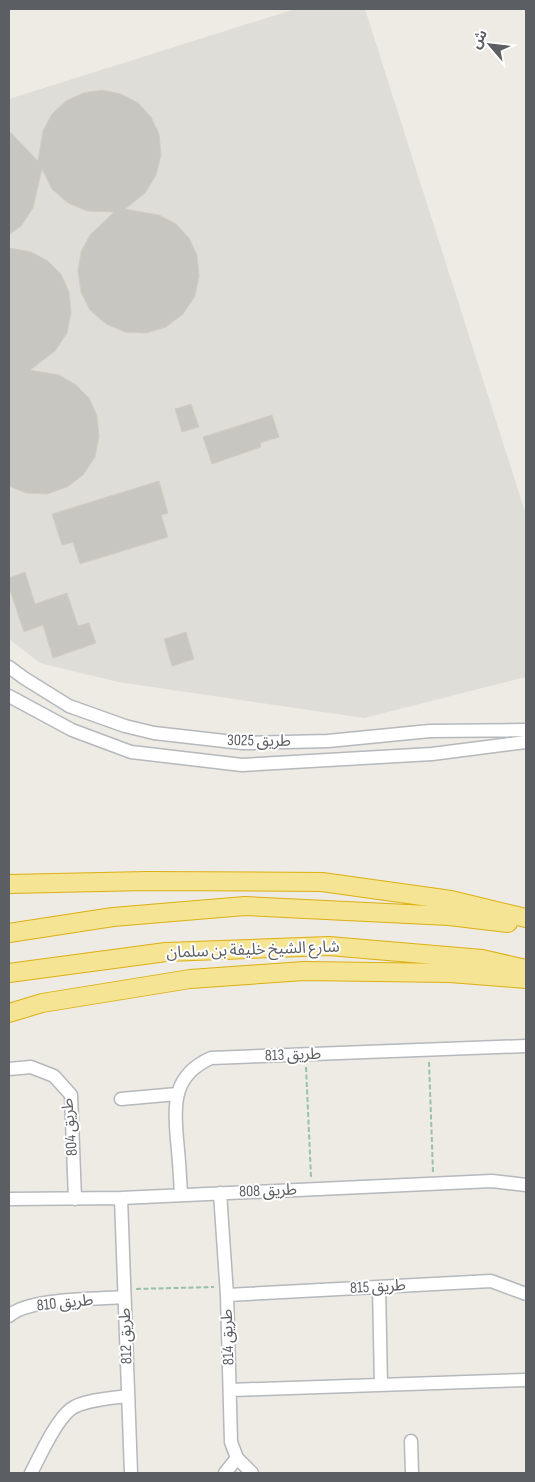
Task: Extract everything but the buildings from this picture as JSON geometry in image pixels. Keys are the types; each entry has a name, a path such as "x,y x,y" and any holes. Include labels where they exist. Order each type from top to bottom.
{"highway":[{"path":"9,884 147,881 322,882 451,900 526,918"},
{"path":"9,933 113,917 245,906 449,916 526,926"},
{"name":"شارع الشيخ خليفة بن سلمان","path":"9,973 166,952 329,946 482,960 526,969"},
{"path":"9,1013 42,1003 190,979 304,971 450,973 526,979"}],"street":[{"name":"طريق 3025","path":"9,666 24,678 69,706 125,726 154,733 242,743 328,740 430,731 526,730"},
{"name":"طريق 3025","path":"9,696 72,730 131,752 242,765 408,755 526,742"},
{"path":"468,731 469,749"},
{"path":"407,734 408,755"},
{"path":"242,743 242,765"},
{"name":"طريق 813","path":"182,1194 175,1111 177,1094 190,1072 211,1058 526,1046"},
{"name":"طريق 804","path":"9,1069 30,1067 54,1076 71,1095 75,1199"},
{"path":"121,1099 177,1094"},
{"name":"طريق 808","path":"9,1199 121,1198 492,1181 526,1185"},
{"name":"طريق 814","path":"220,1193 227,1291 231,1442 237,1458"},
{"name":"طريق 812","path":"121,1198 131,1473"},
{"name":"طريق 815","path":"227,1291 379,1287 491,1281 526,1294"},
{"path":"379,1287 381,1385"},
{"name":"طريق 810","path":"9,1316 12,1312 35,1304 124,1293"},
{"path":"230,1390 526,1380"},
{"path":"31,1473 61,1420 71,1409 87,1403 128,1396"},
{"path":"411,1441 412,1473"},
{"path":"226,1473 237,1458 252,1473"}],"path":[{"path":"429,1049 433,1185"},
{"path":"306,1054 312,1190"},
{"path":"124,1293 227,1291"}],"shaded area":[{"path":"295,9 365,9 526,515 526,677 364,718 118,682 40,663 9,639 9,99"}]}
